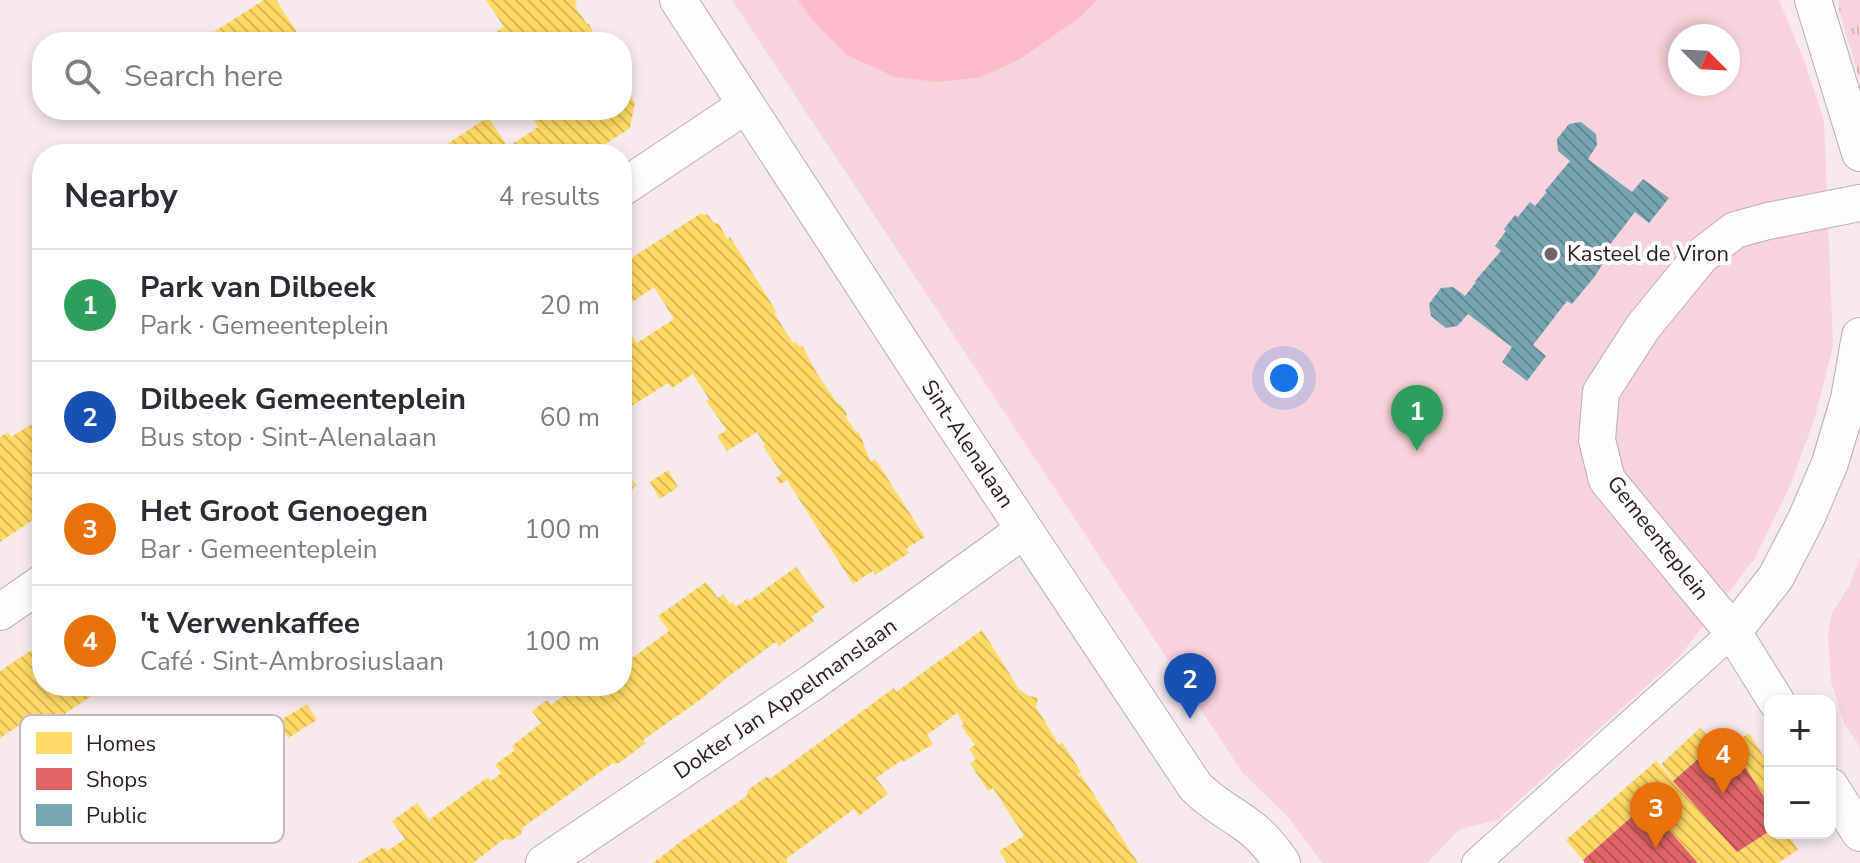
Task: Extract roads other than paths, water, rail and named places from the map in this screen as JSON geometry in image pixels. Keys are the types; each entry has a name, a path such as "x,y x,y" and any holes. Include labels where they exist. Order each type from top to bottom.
{"street":[{"name":"Sint-Alenalaan","path":"678,0 1195,786 1206,798 1270,845 1282,863"},
{"path":"1813,0 1860,153"},
{"path":"632,181 746,105"},
{"name":"Gemeenteplein","path":"1772,695 1733,632 1607,480 1597,440 1601,392 1643,327 1701,256 1735,230 1860,203"},
{"path":"1476,863 1733,632 1776,577 1830,463 1849,399 1860,336"},
{"name":"Dokter Jan Appelmanslaan","path":"544,863 813,682 1024,530"},
{"path":"0,612 32,590"},
{"path":"1836,795 1860,833"}],"place":[{"name":"Kasteel de Viron","path":"1551,254"},
{"name":"Park van Dilbeek","path":"1417,451"},
{"name":"Dilbeek Gemeenteplein","path":"1190,719"},
{"name":"'t Verwenkaffee","path":"1723,794"},
{"name":"Het Groot Genoegen","path":"1656,848"}]}
